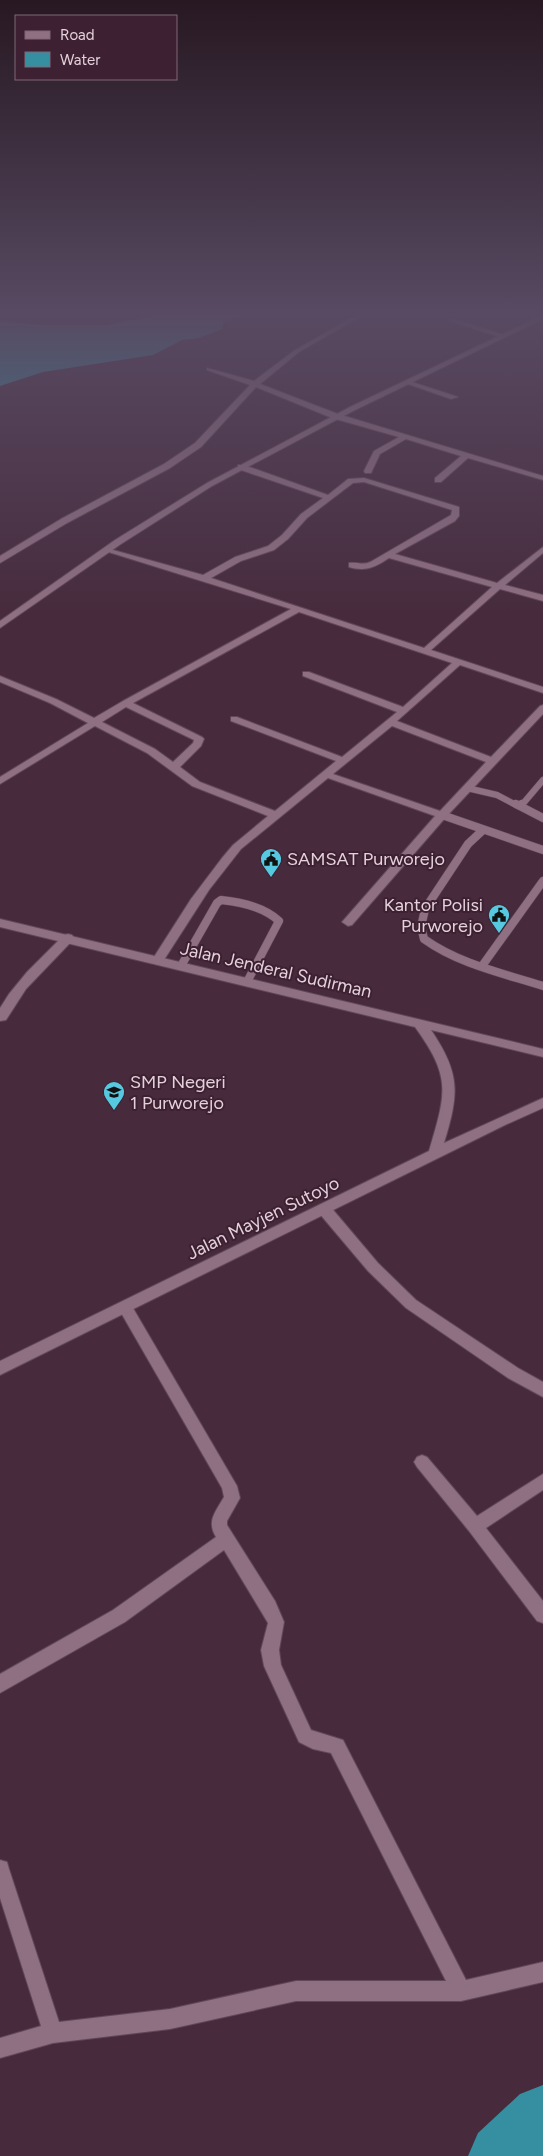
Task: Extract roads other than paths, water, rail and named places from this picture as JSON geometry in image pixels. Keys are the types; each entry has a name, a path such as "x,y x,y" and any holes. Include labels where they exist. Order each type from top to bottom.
{"street":[{"path":"0,560 71,517 167,466 198,445 227,414"},
{"path":"329,414 403,438 543,478"},
{"path":"0,625 106,550 240,467 340,414"},
{"path":"368,471 376,454 403,438"},
{"path":"438,480 466,456"},
{"path":"240,467 327,497"},
{"path":"204,578 238,559 271,548 285,537 304,516 347,483 364,480 456,509 452,520 376,563 365,567 352,564"},
{"path":"0,549 12,552"},
{"path":"425,651 497,586 543,549"},
{"path":"106,550 204,578 298,608 543,690"},
{"path":"388,555 543,598"},
{"path":"0,781 126,703 298,608"},
{"path":"158,960 190,908 218,869 238,847 341,760 404,711 458,662"},
{"path":"306,674 404,711"},
{"path":"0,679 53,701 151,751 196,784 275,815"},
{"path":"126,703 199,739 198,744 174,767"},
{"path":"348,922 442,815 543,708"},
{"path":"234,719 341,760"},
{"path":"390,722 492,761"},
{"path":"324,774 442,815"},
{"name":"Jalan Jenderal Sudirman","path":"0,923 543,1053"},
{"path":"2,1017 12,1000 36,970 68,938"},
{"path":"418,1022 438,1050 449,1080 447,1111 434,1154"},
{"name":"Jalan Mayjen Sutoyo","path":"0,1368 434,1154 543,1103"},
{"path":"324,1209 373,1267 411,1304 513,1373 543,1390"},
{"path":"125,1307 229,1486 232,1498 219,1520 219,1526 269,1607 276,1622 270,1650 272,1666 306,1736 311,1741 318,1743 328,1741 337,1746 462,1991"},
{"path":"422,1462 475,1526 543,1615"},
{"path":"475,1526 543,1481"},
{"path":"0,1684 119,1616 226,1539"},
{"path":"0,1869 53,2033"},
{"path":"0,2048 53,2033 170,2019 296,1991 462,1991 543,1972"}],"lane":[{"path":"521,806 543,780"},
{"path":"467,788 497,795 543,818"},
{"path":"442,815 543,850"},
{"path":"483,830 468,844 425,909 421,927 424,939 432,946 482,966 543,986"},
{"path":"482,966 543,881"},
{"path":"181,966 217,903 220,900 229,900 270,913 279,921 247,982"}],"waterway":[{"path":"501,2156 543,2117"}],"place":[{"name":"SAMSAT Purworejo","path":"271,878"},
{"name":"Kantor Polisi Purworejo","path":"499,934"},
{"name":"SMP Negeri 1 Purworejo","path":"114,1111"}]}
